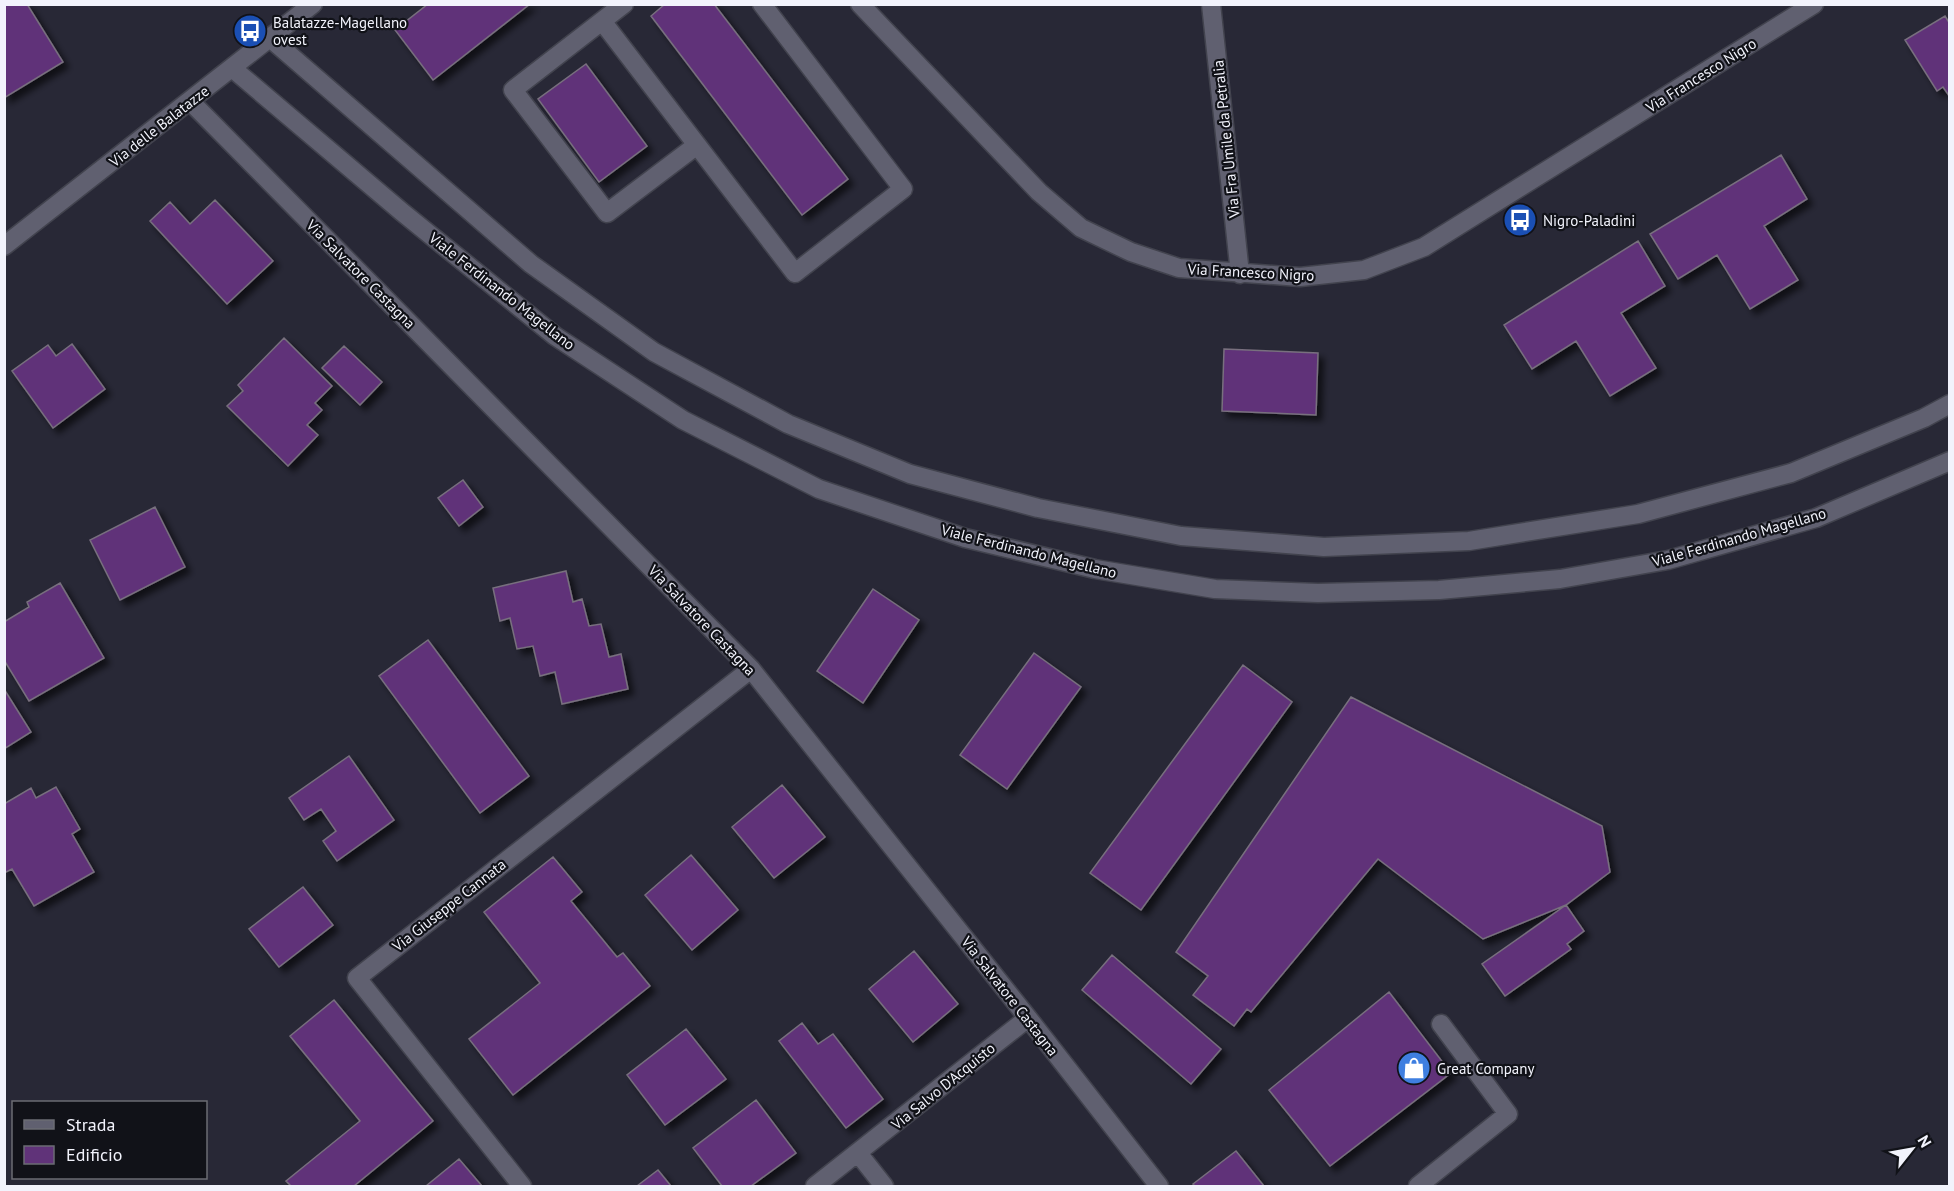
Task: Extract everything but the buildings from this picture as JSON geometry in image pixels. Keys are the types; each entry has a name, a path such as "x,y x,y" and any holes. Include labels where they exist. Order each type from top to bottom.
{"street":[{"name":"Via delle Balatazze","path":"4,246 191,102 313,4"},
{"path":"624,4 513,90 607,213 697,145"},
{"path":"602,21 795,273 903,189 762,4"},
{"name":"Via Francesco Nigro","path":"860,4 1039,192 1081,228 1131,252 1179,268 1300,277 1364,270 1424,247 1814,4"},
{"name":"Via Fra Umile da Petralia","path":"1211,4 1240,274"},
{"path":"270,38 531,264 654,352 788,424 910,474 1038,508 1180,536 1324,547 1469,541 1638,514 1791,473 1950,405"},
{"name":"Viale Ferdinando Magellano","path":"232,68 402,212 555,336 683,420 819,489 965,538 1095,570 1215,589 1318,593 1439,590 1560,579 1668,560 1816,518 1950,461"},
{"name":"Via Salvatore Castagna","path":"191,102 751,669 1159,1186"},
{"name":"Via Giuseppe Cannata","path":"522,1186 357,978 751,669"},
{"name":"Via Salvo D'Acquisto","path":"814,1186 858,1154 1028,1018"},
{"path":"1418,1186 1508,1114 1441,1024"},
{"path":"858,1154 884,1186"}],"place":[{"name":"Balatazze-Magellano ovest","path":"250,31"},
{"name":"Nigro-Paladini","path":"1520,220"},
{"name":"Great Company","path":"1414,1068"}]}
